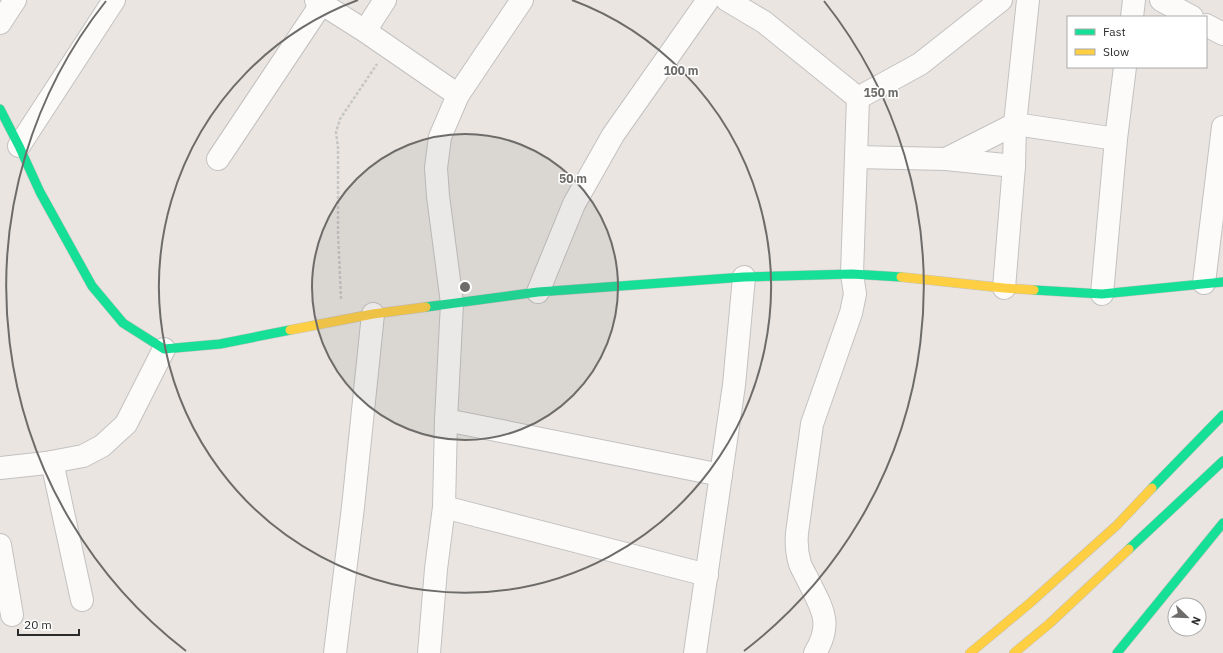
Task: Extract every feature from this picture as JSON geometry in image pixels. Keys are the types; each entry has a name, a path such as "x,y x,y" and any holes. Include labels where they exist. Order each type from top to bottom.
{"street":[{"path":"0,23 15,0"},
{"path":"19,146 114,0"},
{"path":"365,31 385,0"},
{"path":"538,292 574,204 614,135 708,0"},
{"path":"727,0 764,22 858,98"},
{"path":"762,0 764,22"},
{"path":"858,98 920,64 1001,0"},
{"path":"1004,288 1014,166 1015,124 1028,0"},
{"path":"1132,16 1134,0"},
{"path":"1161,0 1190,16"},
{"path":"218,159 319,2 365,31 458,95"},
{"path":"429,653 436,569 444,508 446,420 452,303 438,196 436,168 440,137 458,95 516,2"},
{"path":"1207,26 1223,34"},
{"path":"1102,294 1116,139 1126,68"},
{"path":"815,653 822,641 824,613 800,565 796,546 812,424 851,313 855,294 852,274 858,98"},
{"path":"0,109 40,192 92,286 123,323 164,349 220,344 373,314 538,292 744,277 852,274 923,279 1004,288 1102,294 1213,282 1223,127"},
{"path":"946,159 1015,124 1116,139"},
{"path":"856,157 946,159 1014,166"},
{"path":"695,653 734,385 744,277"},
{"path":"335,653 353,507 373,314"},
{"path":"0,468 52,462 83,456 102,446 126,424 164,349"},
{"path":"970,653 1036,598 1118,526 1223,415"},
{"path":"446,420 721,475"},
{"path":"1014,653 1049,624 1223,461"},
{"path":"52,462 82,600"},
{"path":"1216,467 1223,474"},
{"path":"444,508 706,575"},
{"path":"1118,653 1223,523"},
{"path":"0,545 12,615"}],"path":[{"path":"341,321 338,233 338,148 336,132 340,119 388,47"}],"traffic: fast":[{"path":"0,109 40,192 92,286 123,323 164,349 220,344 290,330"},
{"path":"426,307 538,292 744,277 852,274 901,277"},
{"path":"1034,290 1102,294 1223,282"},
{"path":"1152,488 1223,415"},
{"path":"1129,549 1223,461"},
{"path":"1117,653 1223,523"}],"traffic: slow":[{"path":"901,277 1034,290"},
{"path":"290,330 373,314 426,307"},
{"path":"970,653 1030,603 1117,525 1152,488"},
{"path":"1014,653 1049,624 1129,549"}]}
